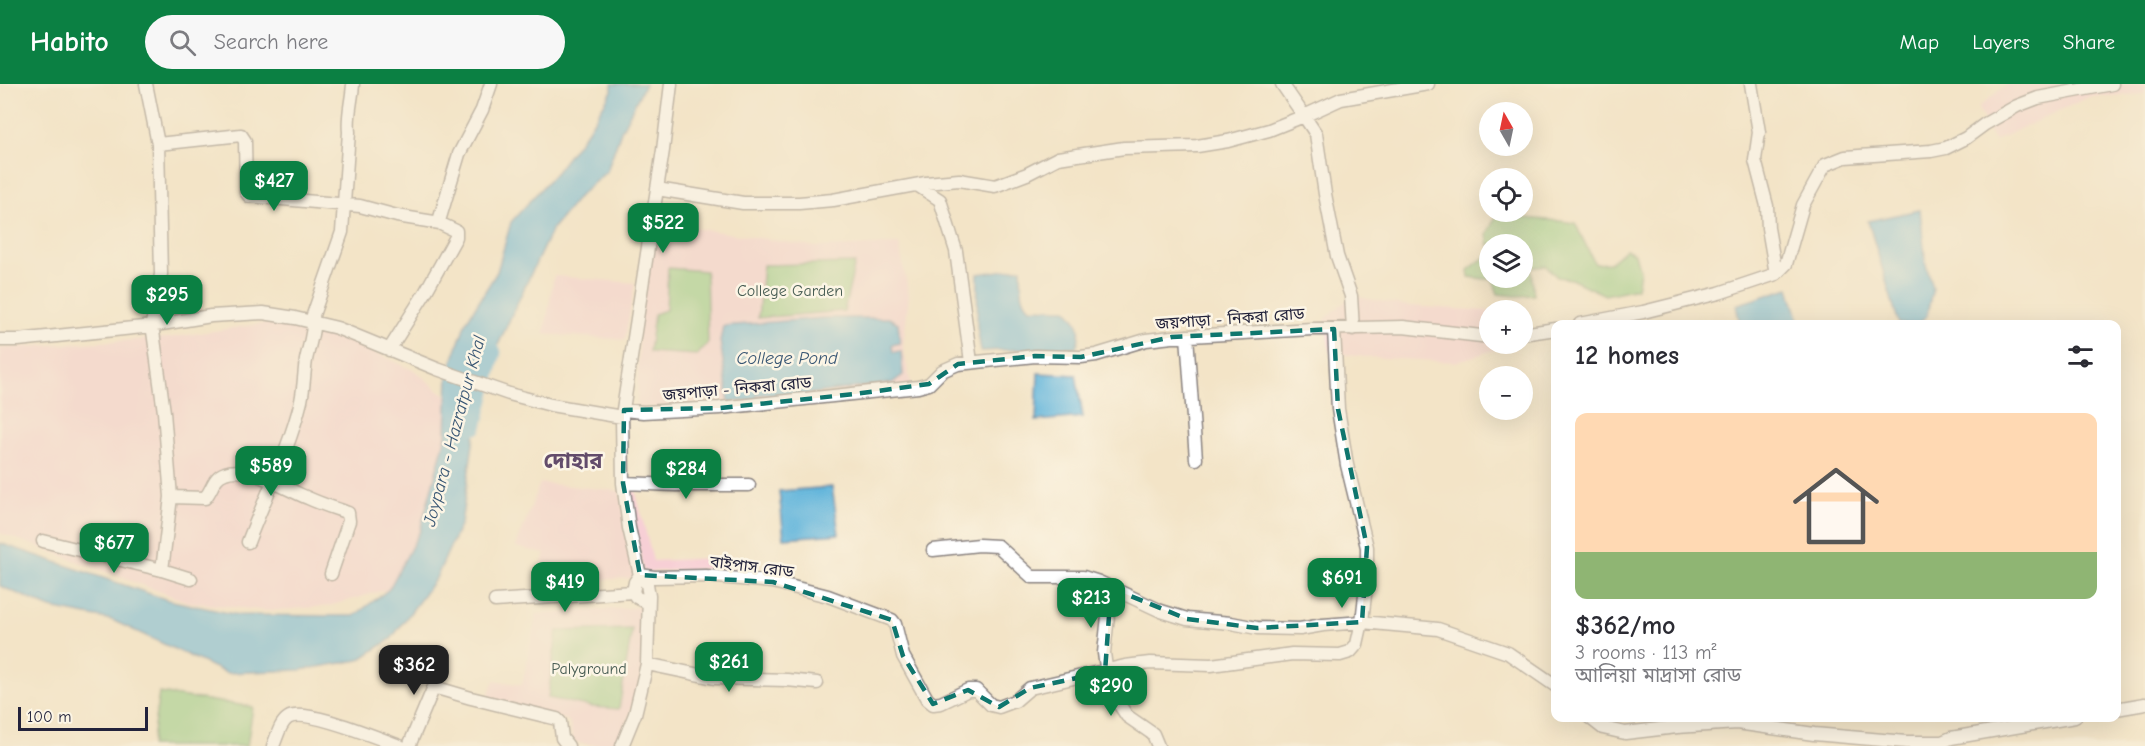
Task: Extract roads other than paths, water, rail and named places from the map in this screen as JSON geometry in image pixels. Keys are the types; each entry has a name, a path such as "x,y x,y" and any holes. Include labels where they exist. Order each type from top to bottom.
{"street":[{"path":"146,84 158,144 161,274 152,324 164,412 171,497 162,570"},
{"path":"248,542 274,482 301,399 306,360 315,323 314,315 342,232 349,132 347,117 353,84"},
{"path":"440,223 459,154 482,110 491,84"},
{"path":"622,746 635,714 647,664 648,603 647,584 640,575 629,528 623,483 623,414 671,84"},
{"path":"1281,84 1316,134 1324,194 1337,256 1351,296 1353,328"},
{"path":"657,189 742,203 799,203 855,196 917,184 959,180 995,186 1027,174 1058,158 1124,148 1197,146 1228,141 1269,130 1341,99 1428,84"},
{"path":"1751,84 1758,132 1755,160 1767,206 1768,228 1776,274"},
{"path":"1601,320 1719,293 1776,274 1786,264 1803,205 1826,165 1845,157 1946,148 2017,106 2038,98 2112,84"},
{"path":"158,144 241,135 245,141 246,192 249,196 360,206 397,216 440,223 455,230 456,237 425,293 389,350"},
{"path":"917,184 940,200 956,251 972,362"},
{"name":"জয়পাড়া - নিকরা রোড","path":"0,340 143,327 211,316 263,313 337,328 437,369 508,393 551,405 623,414 720,408 918,387 929,384 950,366 1035,356 1081,357 1096,355 1146,340 1187,336 1403,327 1479,336"},
{"path":"1105,672 1125,666 1150,663 1211,665 1292,654 1340,655 1350,652 1357,644 1367,577 1367,547 1347,465 1339,419 1334,329"},
{"path":"1533,332 1551,330"},
{"path":"1187,336 1196,459"},
{"path":"171,497 205,498 215,479 225,473 235,471 274,482 348,513 349,521 331,574"},
{"path":"623,483 696,486 749,485"},
{"path":"43,542 191,579"},
{"path":"933,550 992,544 1005,550 1032,577 1083,577 1161,611 1187,619 1286,630 1362,622 1438,629 1508,653 1551,683"},
{"path":"640,575 635,582 633,592 636,597 648,603"},
{"name":"বাইপাস রোড","path":"640,575 706,576 773,582 828,596 892,620 898,630 903,656 927,699 933,704 941,703 968,690 976,690 992,705 999,707 1015,701 1030,688 1105,672"},
{"path":"1110,588 1104,653 1109,689 1127,716 1153,735 1158,746"},
{"path":"495,601 633,592"},
{"path":"647,664 714,678 817,683"},
{"path":"409,746 433,689 437,688 557,719 562,738 568,746"},
{"path":"2121,708 2145,704"},
{"path":"273,746 284,723 290,717 299,716 322,719 399,746"},
{"path":"1595,722 1603,728 1625,733 1737,723 1814,734 1943,744 1951,738 2045,722"}],"water":[{"path":"612,84 645,84 621,131 607,171 580,195 552,229 514,310 489,365 477,418 461,523 436,578 391,639 359,660 300,670 226,673 112,620 51,608 0,586 0,543 168,600 238,615 354,616 389,589 420,531 446,436 448,373 466,322 497,272 511,222 556,172 588,130 612,91"},
{"path":"1920,210 1926,265 1933,288 1926,317 1923,320 1898,320 1868,221"},
{"path":"1021,268 1022,290 1026,304 1030,308 1066,309 1078,326 1079,336 1076,347 981,351 977,327 978,274"},
{"path":"1789,288 1799,320 1739,320 1736,305"},
{"name":"College Pond","path":"824,318 889,318 898,323 900,343 892,345 893,352 901,351 903,375 892,383 771,399 769,394 757,395 757,400 729,402 720,341 723,326"},
{"path":"1038,373 1076,375 1083,417 1036,421"},
{"path":"832,487 839,534 784,538 779,491"}],"waterway":[{"name":"Joypara - Hazratpur Khal","path":"475,427 494,352"}],"district":[{"name":"দোহার","path":"573,460"}],"park label":[{"name":"College Garden","path":"790,290"},
{"name":"Palyground","path":"589,668"}]}
